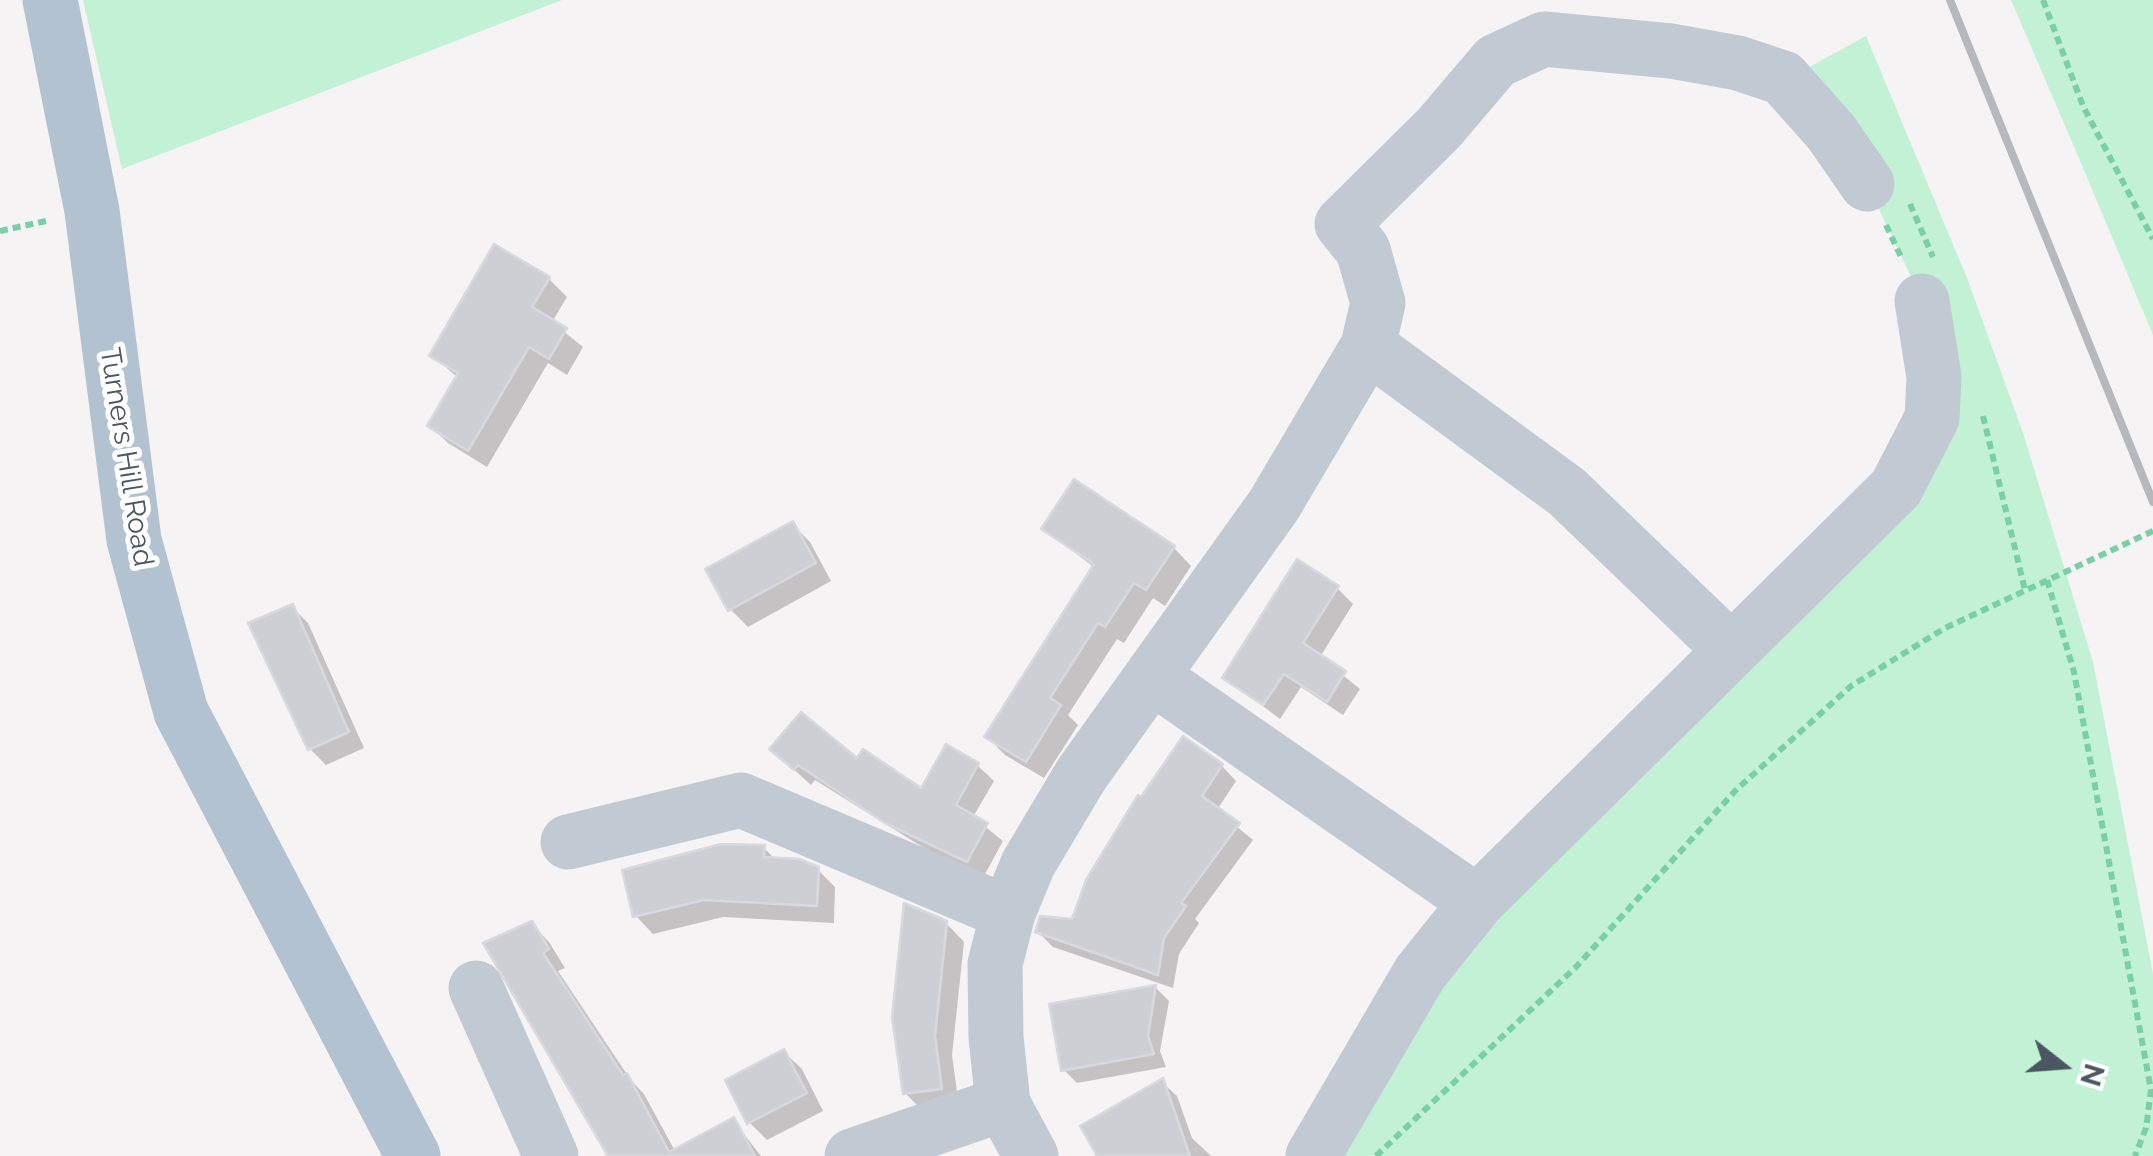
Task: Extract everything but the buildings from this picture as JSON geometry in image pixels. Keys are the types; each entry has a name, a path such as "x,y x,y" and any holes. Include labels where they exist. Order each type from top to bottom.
{"main road":[{"name":"Turners Hill Road","path":"50,0 92,210 134,540 181,712 414,1156"}],"street":[{"path":"1031,1156 1003,1104 995,964 1008,913 1028,864 1081,775 1274,505 1368,346 1378,304 1363,250 1342,224 1439,128 1496,61 1544,39 1688,54 1738,63 1783,78 1831,132 1867,184"},
{"path":"1314,1156 1420,973 1477,902 1896,488 1932,418 1934,377 1922,300"},
{"path":"1368,346 1566,492 1730,649"},
{"path":"1154,678 1477,902"},
{"path":"568,842 741,800 1008,913"},
{"path":"476,988 552,1156"},
{"path":"852,1156 1003,1104"}],"path":[{"path":"2044,0 2083,106 2153,239"},
{"path":"1867,184 1922,300"},
{"path":"1376,1156 1576,967 1736,790 1851,686 1945,628 2153,531"},
{"path":"2048,580 2074,672 2150,1090 2146,1128 2136,1156"}],"green space":[{"path":"83,0 562,0 122,169"},
{"path":"2011,0 2153,0 2153,335 2081,163"},
{"path":"1866,36 1967,278 2023,433 2093,662 2153,974 2153,1156 1313,1156 1420,973 1896,488 1922,300 1867,184 1804,70"}],"railway":[{"path":"1950,0 2153,502"}]}
